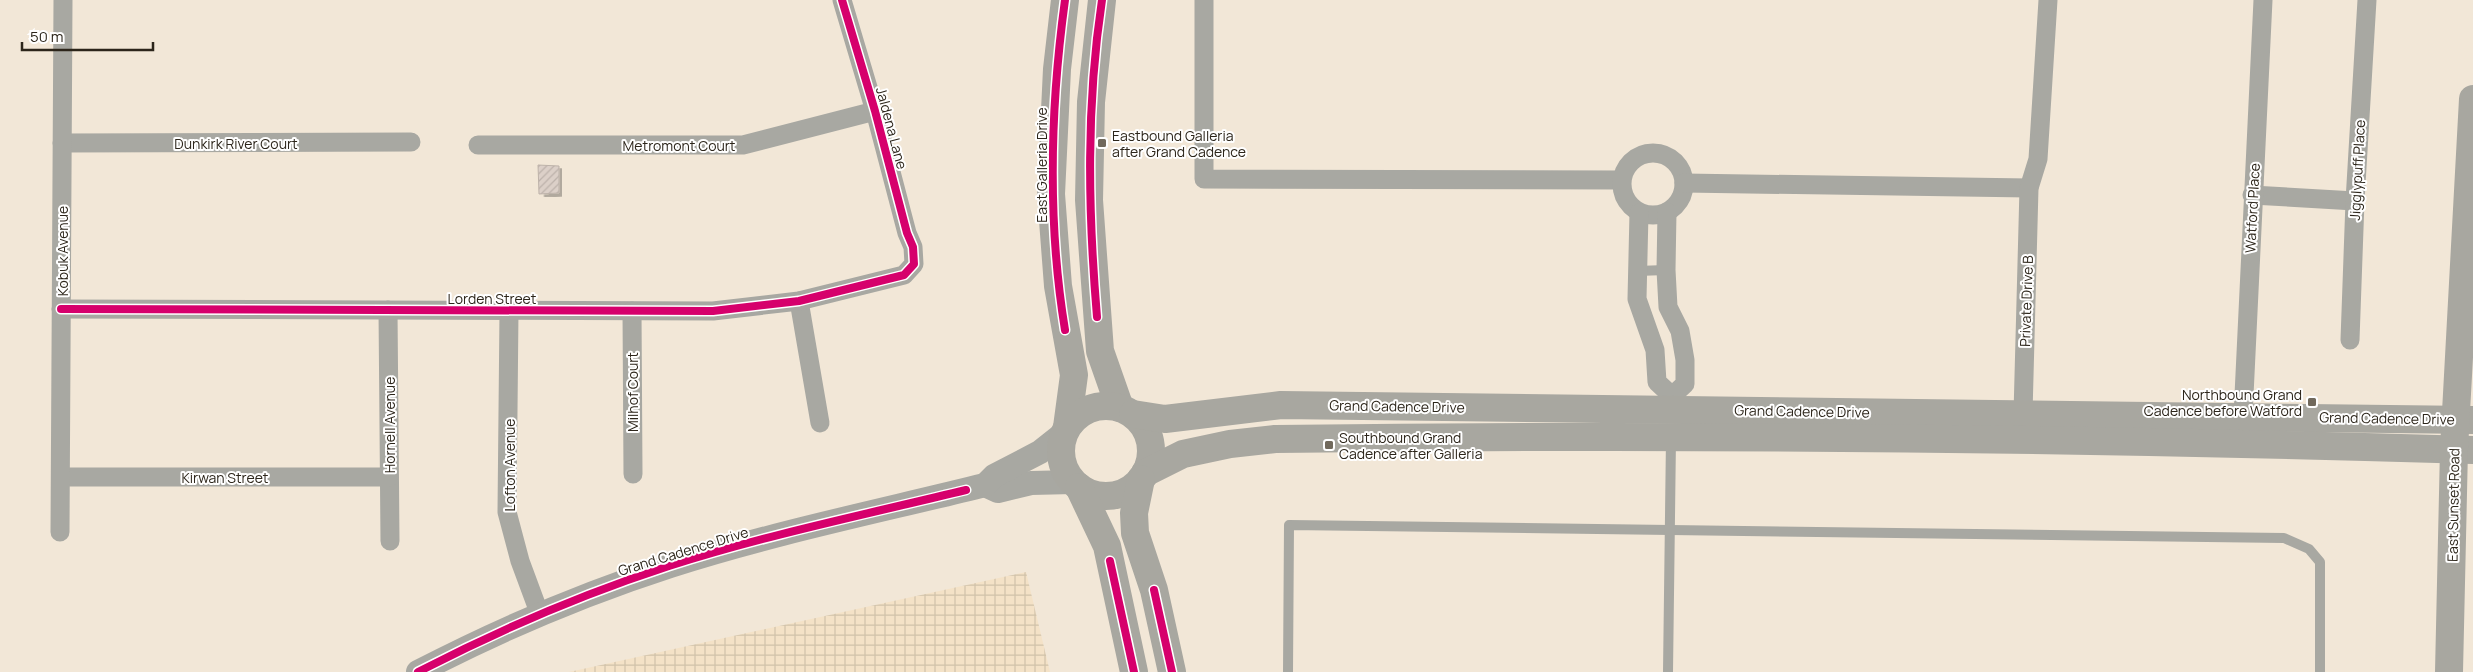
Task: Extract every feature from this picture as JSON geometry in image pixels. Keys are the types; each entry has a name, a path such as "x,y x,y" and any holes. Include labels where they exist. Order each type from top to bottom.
{"main road":[{"name":"East Galleria Drive","path":"1065,0 1057,69 1051,194 1058,286 1074,375 1066,430"},
{"path":"1102,0 1091,102 1090,209 1100,351 1126,411 1148,435 1151,448 1134,514 1135,533 1154,590 1172,672"},
{"name":"East Sunset Road","path":"2449,672 2463,450 2473,99"},
{"path":"1671,403 1671,437"},
{"name":"Grand Cadence Drive","path":"1126,411 1174,418 1281,405 1671,403 2023,414 2464,420"},
{"path":"1126,411 1105,405 1090,408 1077,416 1066,430 1061,446 1061,459 1065,471 1076,484 1107,546 1134,672"},
{"name":"Grand Cadence Drive","path":"1143,476 1184,454 1230,444 1275,439 1671,437 2257,443 2463,450"},
{"path":"1076,484 1091,494 1112,495 1131,488 1143,476"}],"street":[{"name":"Kobuk Avenue","path":"60,532 63,0"},
{"name":"Jaldena Lane","path":"842,0 875,111 907,233 913,247 914,264"},
{"path":"1204,0 1204,179 1621,180"},
{"name":"Private Drive B","path":"2023,414 2029,188 2038,159 2048,0"},
{"name":"Watford Place","path":"2243,416 2252,195 2263,0"},
{"name":"Jigglypuff Place","path":"2350,340 2354,201 2368,0"},
{"name":"Metromont Court","path":"478,145 743,145 875,111"},
{"name":"Dunkirk River Court","path":"62,143 411,142"},
{"path":"1651,152 1662,153 1672,158 1679,166 1684,183 1681,198 1668,212 1648,216 1639,213 1625,199 1621,180 1624,170 1631,161 1640,154 1651,152"},
{"path":"1684,183 2029,188"},
{"path":"2252,195 2354,201"},
{"path":"1639,213 1637,299 1655,350 1657,382 1671,403 1686,384 1686,360 1680,331 1668,307 1666,270 1668,212"},
{"name":"Lorden Street","path":"61,309 713,311 799,301 904,275 914,264"},
{"path":"799,301 820,423"},
{"name":"Hornell Avenue","path":"388,310 390,541"},
{"name":"Lofton Avenue","path":"509,311 507,512 520,561 540,615"},
{"name":"Milhof Court","path":"632,311 633,474"},
{"name":"Grand Cadence Drive","path":"418,672 540,615 625,581 724,550 985,486 994,476 1040,452 1066,430"},
{"name":"Kirwan Street","path":"60,477 389,477"},
{"name":"Grand Cadence Drive","path":"985,486 998,491 1031,483 1076,484"}],"lane":[{"path":"1637,271 1666,270"},
{"path":"1668,672 1671,437"},
{"path":"1288,672 1289,525 2284,538 2309,549 2320,562 2320,672"}],"shaded area":[{"path":"1026,572 1050,672 569,672"}],"building":[{"path":"538,165 559,166 559,193 539,194"}],"cycle path":[{"path":"61,309 713,311 799,301 904,275 914,264 913,247 907,233 875,111 842,0"},
{"path":"1065,0 1056,82 1053,206 1055,248 1065,330"},
{"path":"1097,317 1090,198 1090,158 1093,79 1102,0"},
{"path":"418,672 542,614 605,588 669,566 779,535 966,490"},
{"path":"1110,561 1134,672"},
{"path":"1154,590 1172,672"}],"place":[{"name":"Eastbound Galleria after Grand Cadence","path":"1102,143"},
{"name":"Northbound Grand Cadence before Watford","path":"2312,402"},
{"name":"Southbound Grand Cadence after Galleria","path":"1329,445"}]}
